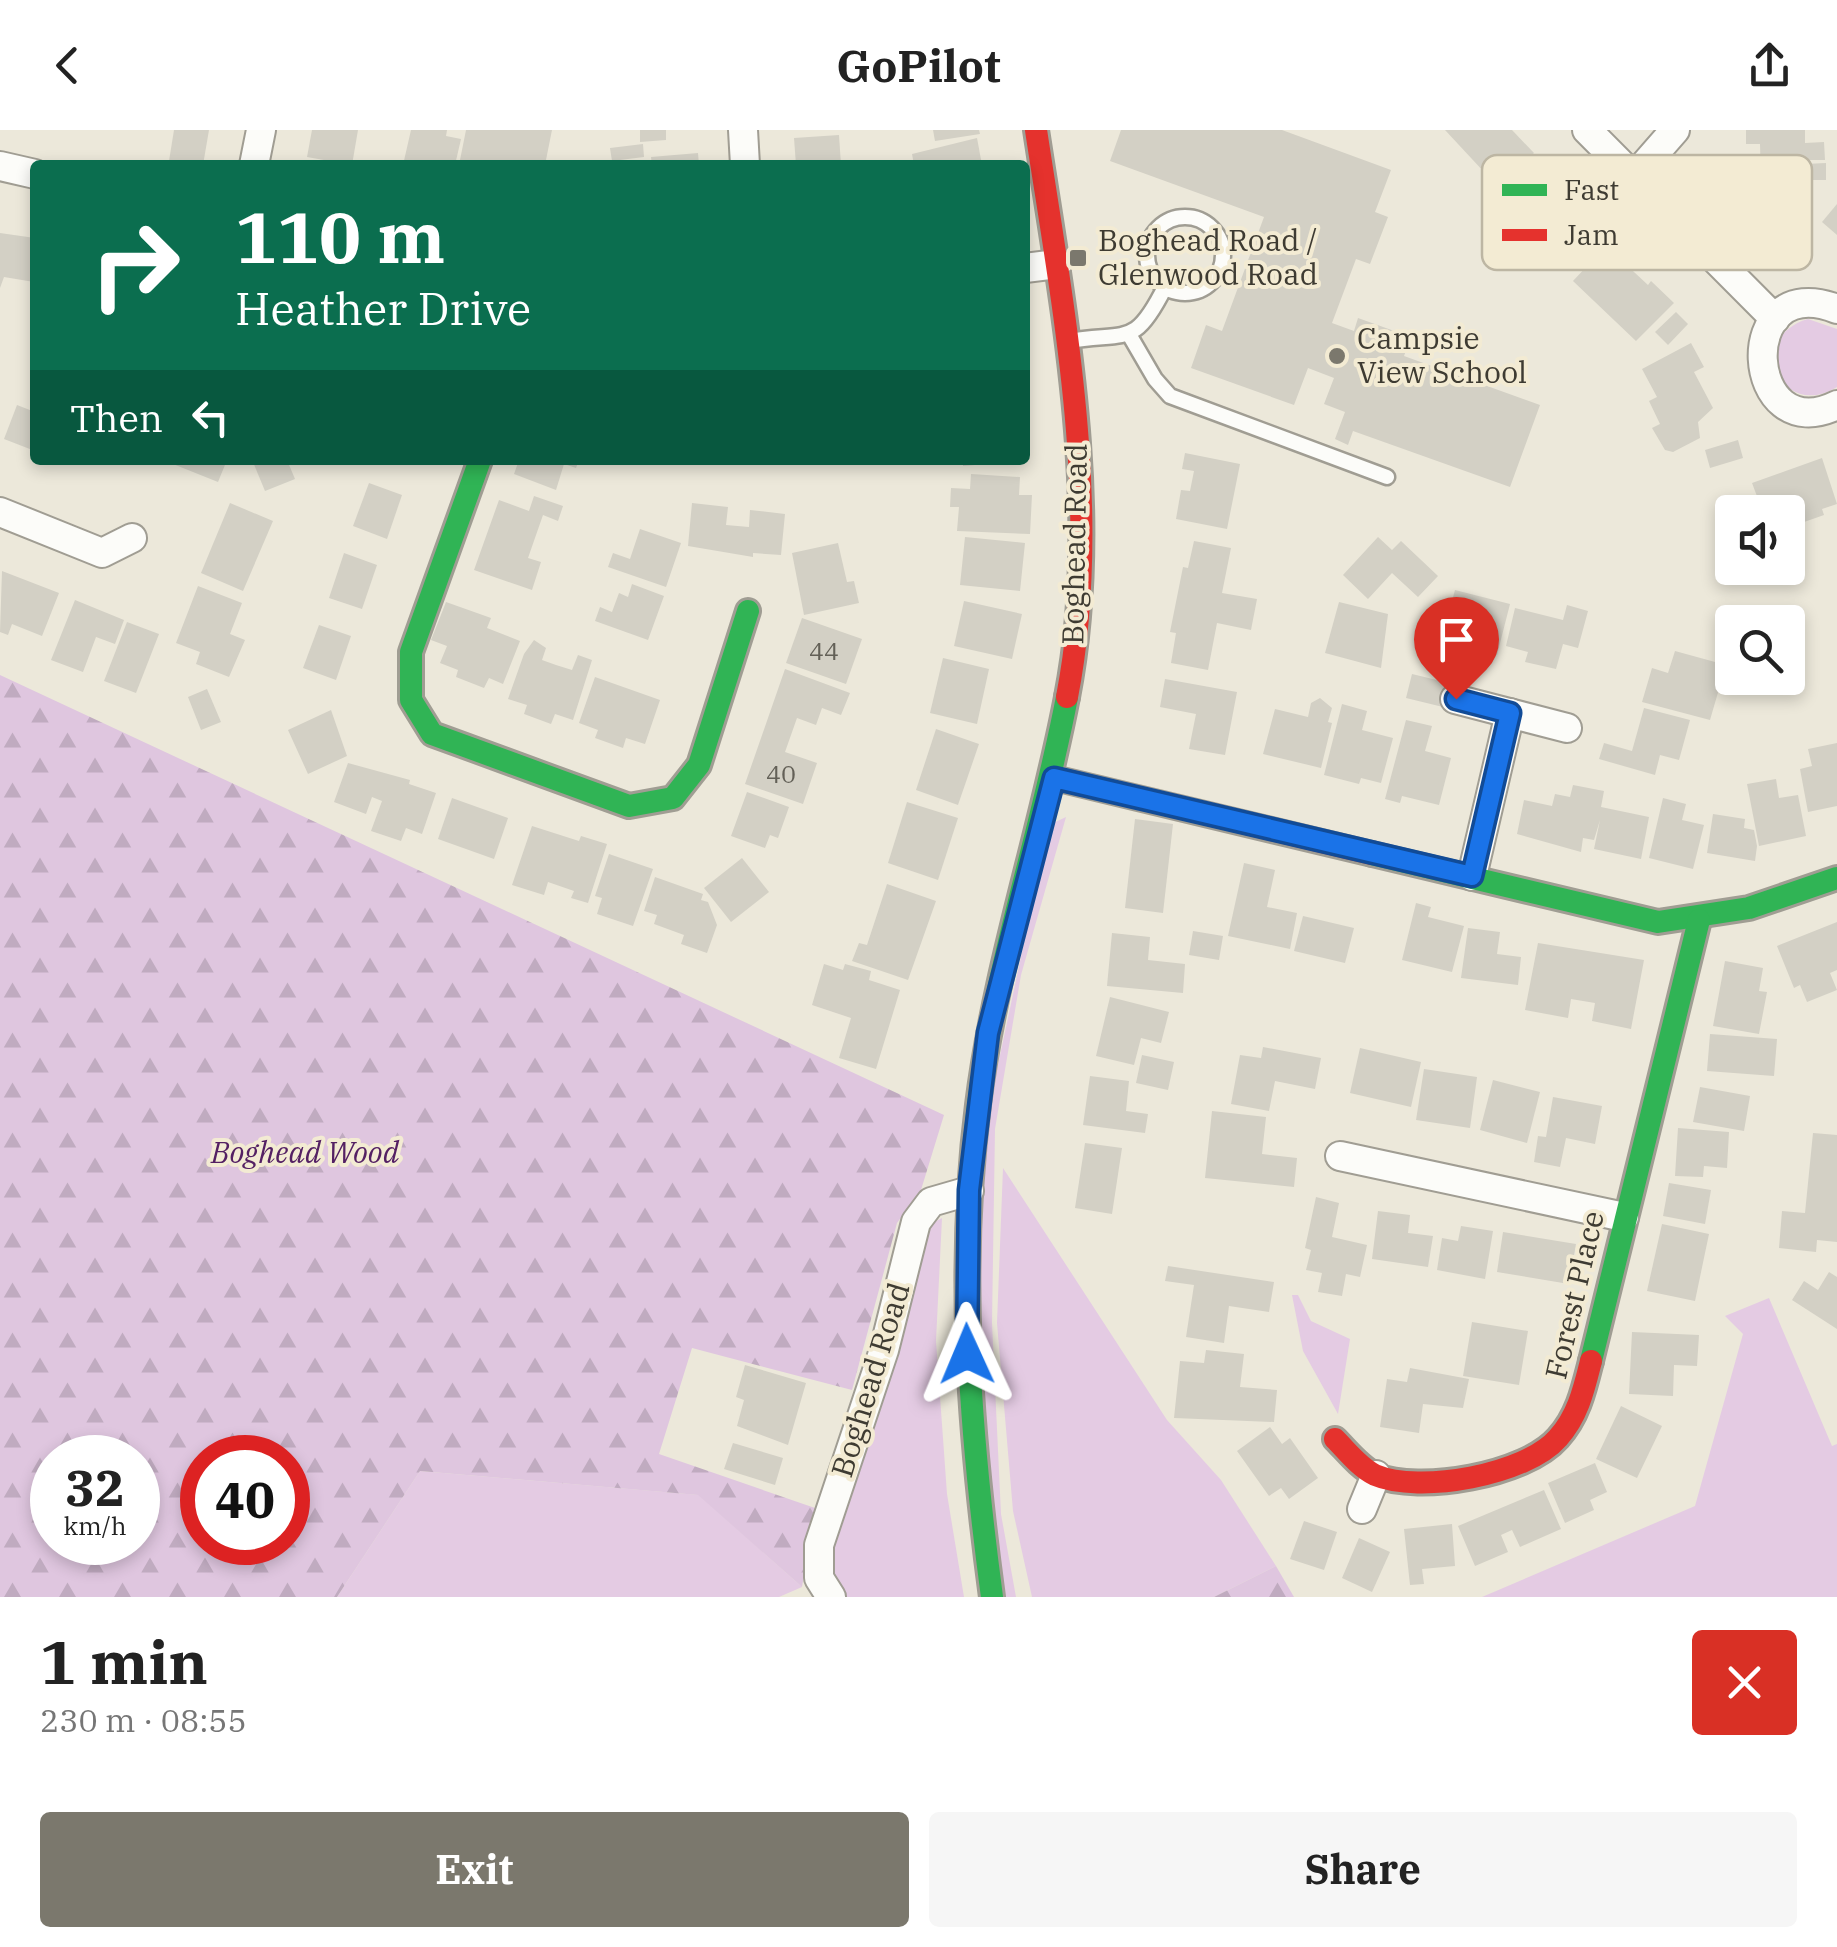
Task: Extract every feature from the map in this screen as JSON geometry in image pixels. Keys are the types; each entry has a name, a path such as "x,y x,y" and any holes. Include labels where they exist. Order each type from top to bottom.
{"street":[{"path":"255,160 261,130"},
{"path":"743,130 745,160"},
{"name":"Boghead Road","path":"992,1597 972,1454 966,1321 969,1190 988,1033 1054,778 1080,616 1077,431 1068,341 1036,130"},
{"path":"1586,130 1610,155"},
{"path":"1653,155 1675,130"},
{"path":"0,166 30,173"},
{"path":"1030,267 1057,264"},
{"path":"1726,270 1775,319"},
{"path":"1837,309 1806,304 1775,319 1760,351 1767,385 1794,408 1811,411 1837,405"},
{"path":"478,465 411,652 412,700 432,734 628,806 673,798 699,766 748,612"},
{"path":"0,512 102,552 132,538"},
{"path":"1456,699 1567,728"},
{"path":"1472,876 1510,713"},
{"path":"1054,778 1658,922 1699,920 1762,906 1837,878"},
{"name":"Forest Place","path":"1376,1475 1407,1482 1445,1482 1508,1466 1555,1442 1580,1402 1699,920"},
{"path":"1340,1156 1624,1218"},
{"name":"Boghead Road","path":"831,1597 820,1578 819,1545 884,1350 916,1222 931,1202 969,1190"},
{"path":"1334,1439 1376,1475 1362,1510"}],"lane":[{"path":"1194,218 1205,223 1214,232 1222,254 1216,277 1184,294 1165,287 1148,264 1151,238 1169,221 1194,218"},
{"path":"1068,341 1130,336 1149,319 1165,287"},
{"path":"1130,336 1155,380 1170,396 1387,477"}],"shaded area":[{"path":"1808,319 1837,329 1837,387 1817,395 1800,394 1786,386 1774,358 1778,342 1789,329"},
{"path":"1066,817 1021,975 995,1129 992,1323 1001,1514 1016,1597 1003,1597 976,1418 985,1126 1049,825"},
{"path":"1003,1168 1167,1420 1221,1480 1276,1566 1214,1597 1032,1597 1013,1511 997,1323"},
{"path":"942,1218 936,1341 947,1494 964,1597 842,1597 830,1561 839,1519 927,1226"},
{"path":"1292,1295 1298,1295 1311,1321 1350,1339 1338,1414 1303,1351"},
{"path":"1769,1298 1832,1446 1837,1444 1837,1597 1482,1597 1695,1506 1743,1334 1725,1316"},
{"path":"420,1471 699,1495 802,1587 779,1597 337,1597"}],"green space":[{"name":"Boghead Wood","path":"0,675 944,1115 921,1190 897,1223 852,1390 692,1348 659,1454 815,1508 802,1587 698,1495 420,1471 337,1597 0,1597"},
{"path":"1276,1566 1294,1597 1214,1597"}],"building":[{"path":"174,130 209,130 204,160 169,160"},
{"path":"312,130 358,130 353,160 307,157"},
{"path":"411,130 447,130 446,136 461,139 456,160 404,160"},
{"path":"466,130 552,130 546,160 460,160"},
{"path":"640,130 666,130 666,140 640,142"},
{"path":"933,130 979,130 980,134 935,141"},
{"path":"1121,130 1282,130 1391,170 1375,212 1388,217 1370,264 1356,259 1332,323 1354,331 1358,318 1411,337 1404,356 1540,405 1510,487 1353,431 1348,445 1335,439 1345,412 1324,404 1334,378 1308,368 1294,405 1191,368 1206,325 1222,331 1264,217 1110,161"},
{"path":"1445,130 1512,130 1534,153 1482,155 1482,170"},
{"path":"1746,130 1805,130 1805,143 1824,142 1825,160 1812,160 1812,155 1760,155 1760,144 1746,144"},
{"path":"839,135 841,160 796,160 794,138"},
{"path":"977,138 981,160 913,160 912,154"},
{"path":"643,144 644,157 612,160 610,148"},
{"path":"698,153 699,160 651,160 651,157"},
{"path":"1826,163 1826,180 1812,180 1812,164"},
{"path":"1837,204 1837,235 1822,222"},
{"path":"0,233 30,237 30,281 4,277 0,288"},
{"path":"1583,270 1632,270 1648,285 1651,281 1674,303 1636,341 1573,281"},
{"path":"1676,312 1688,324 1668,345 1655,332"},
{"path":"1691,343 1704,367 1694,372 1713,408 1698,422 1700,438 1673,452 1665,450 1652,428 1660,424 1649,401 1657,397 1642,369"},
{"path":"17,405 30,410 30,449 4,439"},
{"path":"1738,440 1743,458 1710,468 1705,450"},
{"path":"1185,453 1240,464 1227,529 1176,519 1181,490 1190,491 1194,471 1182,469"},
{"path":"1822,458 1837,504 1822,509 1824,515 1805,522 1805,495 1757,495 1752,483"},
{"path":"176,465 225,465 218,482"},
{"path":"254,465 289,465 295,479 265,491"},
{"path":"517,465 564,465 556,490 514,474"},
{"path":"971,474 1020,477 1019,495 1032,495 1030,534 957,531 959,507 950,507 951,488 970,489"},
{"path":"369,483 402,495 387,539 353,526"},
{"path":"534,496 563,506 558,521 543,515 528,558 541,562 532,590 474,570 499,500 529,511"},
{"path":"230,503 273,521 243,591 201,573"},
{"path":"692,503 728,507 726,525 749,527 750,510 785,514 781,555 753,553 753,557 688,546"},
{"path":"640,529 681,543 666,587 608,567 613,553 630,559"},
{"path":"965,537 1025,543 1020,591 960,585"},
{"path":"1378,537 1392,550 1401,541 1438,576 1418,597 1392,573 1368,599 1343,575"},
{"path":"1194,541 1231,548 1222,593 1257,599 1251,630 1217,623 1208,670 1171,663 1176,633 1170,632 1183,567 1188,568"},
{"path":"838,543 847,582 854,581 859,603 804,615 792,553"},
{"path":"344,553 377,565 362,609 329,598"},
{"path":"2,571 59,593 42,636 12,624 8,635 0,632"},
{"path":"632,584 664,596 648,640 595,621 600,607 612,612 619,593 628,597"},
{"path":"198,586 242,603 230,634 245,640 229,677 196,664 200,652 176,643"},
{"path":"1455,590 1510,604 1497,655 1441,641"},
{"path":"75,600 124,620 115,644 96,637 83,672 51,660"},
{"path":"964,601 1022,614 1012,659 954,646"},
{"path":"446,602 491,618 487,628 520,641 503,684 489,678 484,688 456,677 458,670 440,663 447,646 431,640"},
{"path":"1339,602 1388,614 1381,668 1325,653"},
{"path":"1567,605 1588,611 1578,648 1563,644 1556,669 1525,662 1528,652 1506,646 1515,608 1563,620"},
{"path":"802,618 862,639 846,684 786,663"},
{"path":"127,622 159,634 136,693 104,681"},
{"path":"319,625 351,636 336,680 303,668"},
{"path":"534,640 546,648 542,660 556,665 572,670 578,655 592,660 573,720 555,714 551,724 524,714 527,705 508,699 524,654"},
{"path":"1675,651 1715,662 1717,695 1710,720 1642,702 1652,668 1668,673"},
{"path":"943,658 989,669 977,724 930,713"},
{"path":"785,669 850,693 841,715 822,708 816,725 797,718 785,752 817,763 803,804 745,784"},
{"path":"1412,674 1449,683 1443,707 1406,698"},
{"path":"595,677 660,700 645,744 626,738 623,748 595,738 598,730 579,723"},
{"path":"1165,679 1237,692 1225,755 1189,749 1196,714 1160,707"},
{"path":"207,689 221,722 201,730 188,697"},
{"path":"1320,698 1332,708 1321,768 1263,754 1275,709 1308,717 1311,703"},
{"path":"1342,704 1367,711 1362,730 1393,738 1381,783 1361,778 1359,784 1324,775"},
{"path":"1644,708 1690,720 1679,760 1660,755 1655,775 1599,759 1604,743 1632,751"},
{"path":"331,710 347,756 308,774 288,730"},
{"path":"1406,720 1432,726 1425,751 1451,758 1439,805 1402,796 1400,803 1385,799"},
{"path":"936,729 979,744 958,805 916,790"},
{"path":"1837,743 1837,806 1808,812 1800,769 1812,766 1808,749"},
{"path":"348,763 410,780 409,784 436,793 422,834 406,828 401,841 371,831 382,801 372,797 366,814 334,802"},
{"path":"1776,779 1779,798 1798,795 1806,836 1759,846 1747,784"},
{"path":"1573,785 1604,791 1601,807 1649,817 1641,859 1594,849 1600,820 1594,840 1583,838 1581,852 1517,834 1524,800 1552,806 1555,794 1570,797"},
{"path":"747,792 789,807 778,838 770,835 765,848 731,836"},
{"path":"452,798 508,818 494,859 438,839"},
{"path":"1663,798 1686,804 1682,820 1704,825 1693,869 1649,858"},
{"path":"907,802 958,818 938,880 888,863"},
{"path":"1713,814 1745,819 1744,828 1754,830 1755,861 1707,853"},
{"path":"1135,819 1173,824 1163,913 1125,908"},
{"path":"532,826 579,841 581,836 607,844 588,903 571,898 574,891 548,882 544,895 512,885"},
{"path":"609,854 653,869 633,926 597,914 602,898 595,896"},
{"path":"742,858 769,892 731,922 704,888"},
{"path":"1244,863 1275,870 1267,907 1297,913 1290,949 1228,936"},
{"path":"655,877 703,894 701,900 708,902 717,925 707,953 681,944 684,935 654,924 657,915 644,911"},
{"path":"887,884 936,901 908,980 852,961 859,943 867,945"},
{"path":"1416,903 1431,907 1428,917 1464,926 1452,972 1402,960"},
{"path":"1303,916 1354,928 1345,963 1294,951"},
{"path":"1837,922 1837,970 1830,973 1837,990 1807,1002 1800,985 1794,988 1777,946"},
{"path":"1468,928 1500,932 1497,954 1521,957 1518,985 1461,978"},
{"path":"1193,931 1223,936 1219,960 1189,955"},
{"path":"1112,933 1150,937 1148,960 1185,964 1183,993 1107,986"},
{"path":"1538,943 1644,960 1631,1029 1592,1021 1595,1003 1571,999 1568,1018 1525,1010"},
{"path":"1725,961 1763,968 1759,991 1767,992 1759,1034 1713,1026"},
{"path":"824,964 843,970 845,964 871,971 869,980 900,990 876,1069 839,1058 851,1018 812,1005"},
{"path":"1110,997 1169,1012 1161,1043 1141,1038 1134,1065 1096,1056"},
{"path":"1710,1034 1777,1039 1774,1076 1707,1071"},
{"path":"1263,1047 1321,1058 1315,1089 1275,1081 1269,1111 1231,1104 1240,1055 1261,1058"},
{"path":"1360,1048 1421,1062 1411,1107 1350,1093"},
{"path":"1142,1055 1174,1062 1168,1090 1136,1083"},
{"path":"1424,1069 1477,1077 1470,1128 1416,1120"},
{"path":"1090,1076 1129,1081 1126,1111 1148,1114 1145,1133 1083,1125"},
{"path":"1493,1080 1540,1092 1527,1143 1480,1130"},
{"path":"1700,1087 1750,1096 1744,1131 1693,1122"},
{"path":"1553,1097 1602,1106 1595,1144 1566,1138 1560,1167 1534,1162 1538,1136 1546,1137"},
{"path":"1212,1111 1266,1117 1262,1154 1297,1158 1294,1187 1205,1178"},
{"path":"1678,1128 1729,1132 1727,1168 1704,1166 1703,1177 1675,1176"},
{"path":"1813,1133 1837,1135 1837,1242 1817,1240 1816,1252 1779,1248 1782,1211 1805,1213"},
{"path":"1085,1143 1122,1148 1112,1214 1075,1208"},
{"path":"1669,1183 1711,1190 1705,1224 1663,1216"},
{"path":"1316,1197 1339,1203 1332,1237 1367,1245 1360,1277 1346,1274 1342,1296 1318,1292 1322,1273 1306,1270 1311,1250 1305,1248"},
{"path":"1378,1211 1410,1215 1408,1233 1433,1236 1428,1267 1372,1259"},
{"path":"1662,1224 1709,1234 1695,1301 1647,1291"},
{"path":"1461,1226 1493,1231 1485,1279 1437,1270 1442,1238 1458,1241"},
{"path":"1503,1232 1576,1244 1569,1284 1497,1272"},
{"path":"1168,1266 1274,1282 1269,1312 1229,1306 1224,1343 1186,1337 1194,1285 1165,1281"},
{"path":"1829,1272 1837,1277 1837,1329 1792,1300 1804,1281 1818,1290"},
{"path":"1472,1322 1528,1331 1519,1385 1463,1376"},
{"path":"1632,1332 1699,1335 1697,1366 1674,1365 1673,1396 1629,1394"},
{"path":"1206,1350 1244,1354 1240,1387 1277,1390 1274,1422 1174,1418 1180,1361 1204,1363"},
{"path":"745,1365 806,1383 788,1445 737,1426 744,1400 736,1397"},
{"path":"1410,1368 1469,1379 1463,1408 1423,1404 1419,1433 1380,1427 1387,1379 1407,1382"},
{"path":"1621,1406 1662,1426 1637,1478 1596,1459"},
{"path":"1270,1427 1282,1444 1290,1438 1318,1478 1289,1499 1281,1488 1269,1496 1237,1451"},
{"path":"733,1443 783,1458 775,1485 724,1469"},
{"path":"1595,1463 1607,1492 1590,1500 1594,1510 1565,1523 1548,1483"},
{"path":"1544,1490 1561,1529 1520,1547 1512,1530 1501,1535 1508,1552 1475,1566 1458,1526"},
{"path":"1304,1521 1337,1532 1324,1570 1290,1559"},
{"path":"1452,1524 1455,1566 1422,1569 1424,1584 1410,1585 1404,1529"},
{"path":"1359,1538 1390,1552 1372,1592 1342,1578"}],"traffic: fast":[{"path":"478,465 411,652 411,700 432,734 629,806 673,798 699,765 748,611"},
{"path":"992,1597 969,1351 968,1228 972,1167 995,1002 1067,697"},
{"path":"1372,854 1658,922 1749,908 1837,878"},
{"path":"1591,1361 1699,920"}],"traffic: jam":[{"path":"1036,130 1068,341 1080,485 1077,627 1067,697"},
{"path":"1054,778 1372,854"},
{"path":"1335,1439 1369,1472 1394,1480 1444,1481 1498,1471 1543,1451 1565,1430 1583,1392 1591,1361"}],"place":[{"name":"Boghead Road / Glenwood Road","path":"1078,258"},
{"name":"Campsie View School","path":"1337,356"}],"route":[{"path":"967,1354 969,1190 988,1033 1054,778 1074,786 1472,876 1510,713 1456,699"}]}
